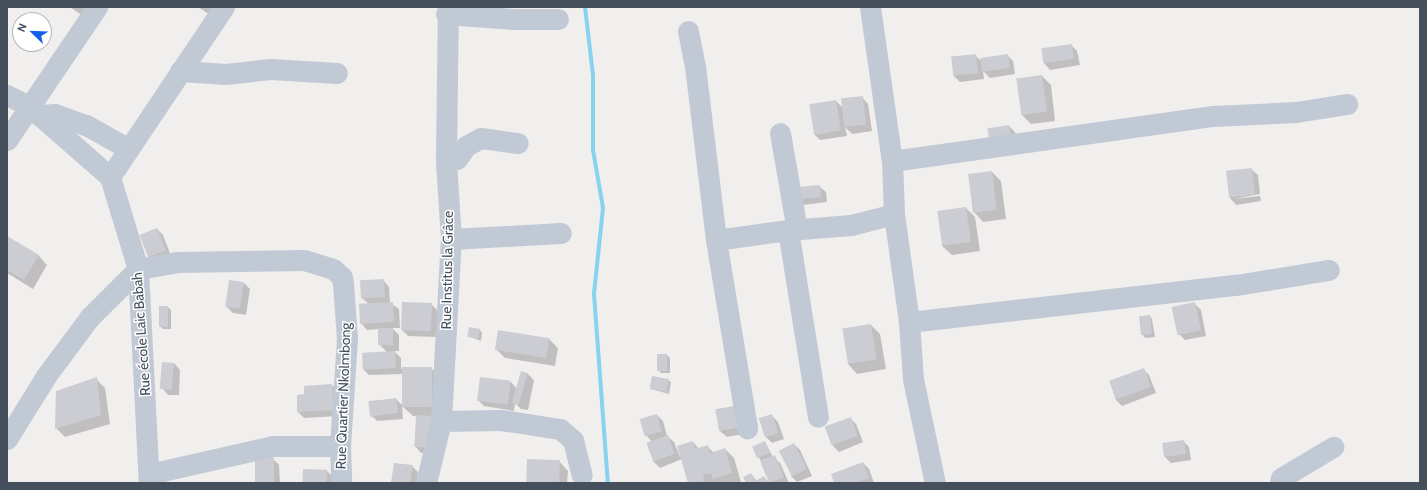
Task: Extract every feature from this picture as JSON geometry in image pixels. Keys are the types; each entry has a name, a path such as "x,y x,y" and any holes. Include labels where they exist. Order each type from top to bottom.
{"street":[{"path":"7,140 34,110 97,7"},
{"path":"7,95 34,110 110,177 224,7"},
{"path":"870,7 892,162 894,214 909,322 913,378 935,483"},
{"path":"447,11 513,19 558,19"},
{"name":"Rue Institus la Grâce","path":"426,483 441,421 451,239 446,160 447,11"},
{"path":"688,31 695,66 716,240 746,428"},
{"path":"180,71 226,74 270,69 337,73"},
{"path":"892,162 1213,116 1296,112 1347,104"},
{"path":"34,110 55,114 86,125 129,149"},
{"path":"780,133 818,417"},
{"path":"446,160 457,159 466,146 481,138 518,143"},
{"name":"Rue école Laic Babah","path":"110,177 138,269 149,478"},
{"path":"716,240 792,230 851,225 894,214"},
{"path":"451,239 561,233"},
{"name":"Rue Quartier Nkolmbong","path":"138,269 177,262 304,260 338,273 343,284 348,338 340,446 341,483"},
{"path":"7,439 46,376 89,318 138,269"},
{"path":"909,322 1236,285 1329,270"},
{"path":"441,421 501,420 560,429 573,440 582,476"},
{"path":"149,478 273,446 340,446"},
{"path":"1280,483 1281,478 1334,447"}],"building":[{"path":"1072,44 1074,59 1043,63 1041,48"},
{"path":"976,54 978,73 953,76 951,57"},
{"path":"1008,54 1010,68 982,72 980,58"},
{"path":"1042,75 1047,112 1021,115 1016,79"},
{"path":"863,96 866,125 844,127 841,98"},
{"path":"836,100 841,131 814,135 809,104"},
{"path":"1009,125 1011,137 989,140 987,128"},
{"path":"1252,168 1255,195 1229,198 1226,171"},
{"path":"992,171 997,210 973,213 968,174"},
{"path":"820,185 821,197 796,199 795,187"},
{"path":"966,207 971,242 942,246 937,211"},
{"path":"157,228 166,250 148,257 139,235"},
{"path":"7,236 39,255 24,280 7,270"},
{"path":"384,279 385,297 361,298 360,280"},
{"path":"229,280 244,282 240,309 225,307"},
{"path":"393,302 394,322 360,324 359,304"},
{"path":"402,302 432,303 431,331 401,330"},
{"path":"1195,302 1201,330 1178,335 1172,307"},
{"path":"159,306 168,306 168,327 159,327"},
{"path":"1150,315 1152,334 1141,335 1139,316"},
{"path":"871,324 877,360 848,364 842,329"},
{"path":"469,327 480,329 478,339 467,337"},
{"path":"378,328 393,328 393,345 378,345"},
{"path":"498,330 549,338 546,358 495,350"},
{"path":"395,351 396,368 363,370 362,353"},
{"path":"657,354 667,354 667,371 657,371"},
{"path":"162,362 174,363 172,390 160,389"},
{"path":"402,367 432,367 432,407 402,407"},
{"path":"1144,368 1151,387 1116,399 1109,381"},
{"path":"521,371 528,373 519,405 512,403"},
{"path":"652,376 669,379 666,392 650,389"},
{"path":"97,377 101,415 55,429 56,391"},
{"path":"480,377 511,381 508,405 477,401"},
{"path":"332,384 334,410 297,412 297,395 304,394 304,386"},
{"path":"396,398 398,413 370,417 368,402"},
{"path":"734,406 738,428 719,431 715,409"},
{"path":"657,414 662,431 645,436 640,419"},
{"path":"772,414 778,433 765,437 759,418"},
{"path":"416,415 433,416 431,448 414,447"},
{"path":"851,417 858,436 832,445 825,427"},
{"path":"668,435 675,454 653,462 646,443"},
{"path":"1184,440 1186,454 1164,457 1162,443"},
{"path":"693,441 695,449 708,445 710,453 725,448 732,473 713,479 711,473 703,475 704,481 688,483 677,446"},
{"path":"765,441 770,453 757,458 752,446"},
{"path":"794,443 807,469 792,477 779,451"},
{"path":"775,455 784,477 769,483 760,461"},
{"path":"255,458 274,458 274,483 255,483"},
{"path":"527,459 560,460 559,483 526,483"},
{"path":"863,462 869,478 856,483 834,483 831,474"},
{"path":"394,463 413,465 410,483 391,483"},
{"path":"303,469 327,470 327,483 303,483"},
{"path":"751,473 755,481 764,476 767,483 746,483 743,477"}],"waterway":[{"path":"585,7 593,75 593,150 603,208 594,294 608,483"}]}
